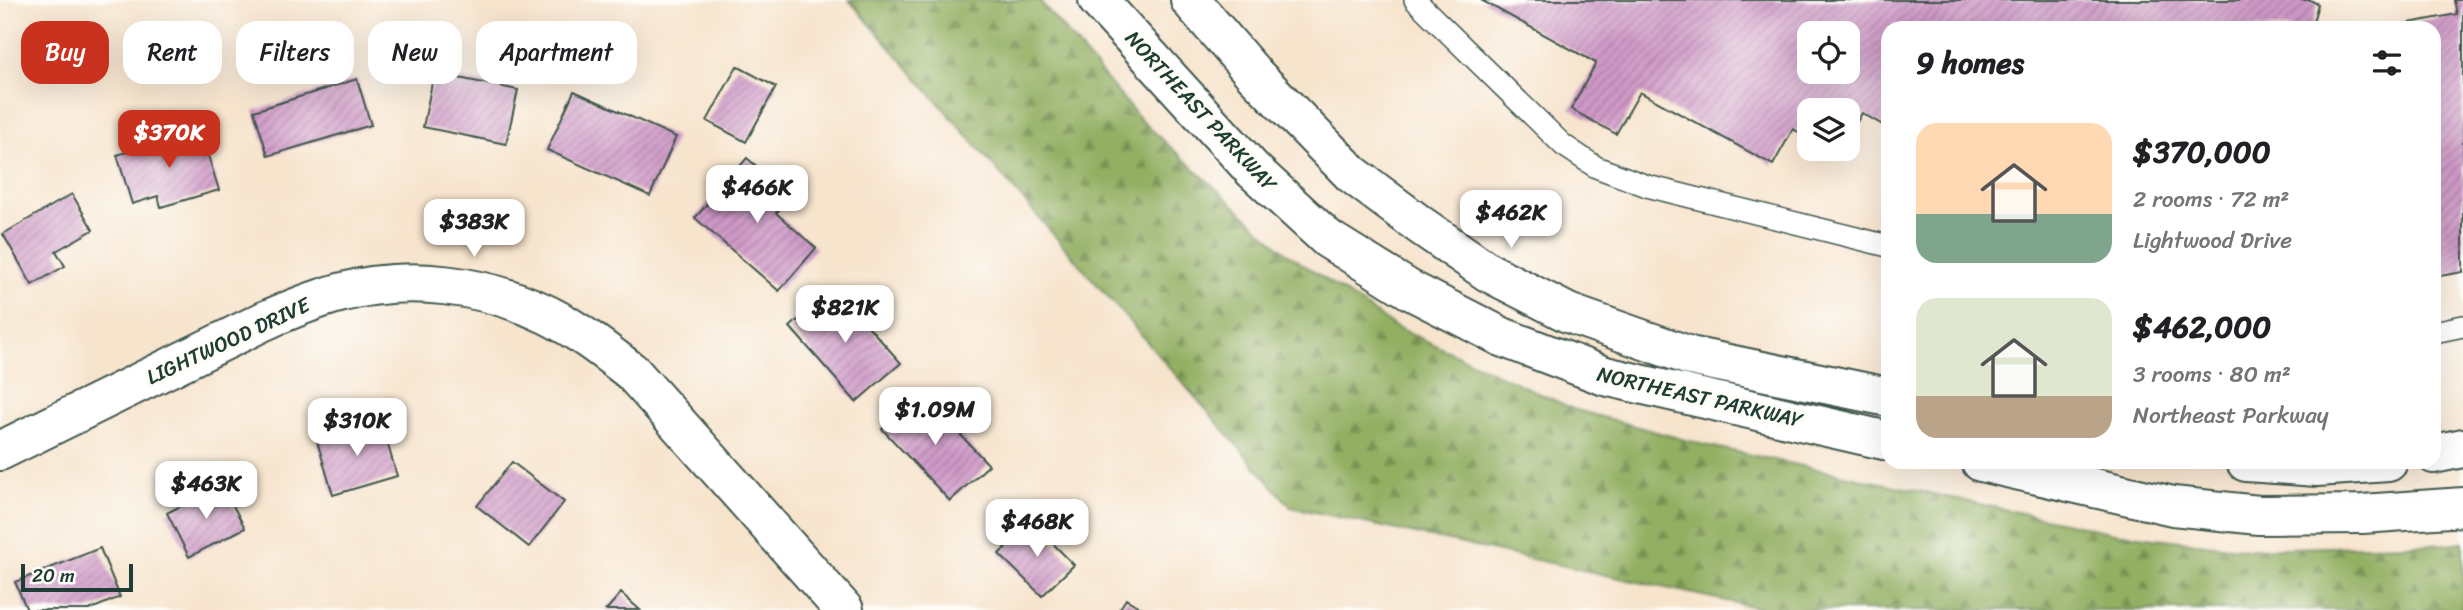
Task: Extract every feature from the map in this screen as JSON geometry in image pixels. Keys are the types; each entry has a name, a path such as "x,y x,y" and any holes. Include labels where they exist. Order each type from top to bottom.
{"street":[{"name":"NORTHEAST PARKWAY","path":"1098,0 1253,170 1328,239 1410,290 1502,337 1605,376 1881,439"},
{"name":"NORTHEAST PARKWAY","path":"1190,0 1254,74 1352,174 1488,272 1568,313 1690,356 1881,396"},
{"name":"LIGHTWOOD DRIVE","path":"0,451 308,302 383,284 466,288 547,314 593,341 632,372 844,610"},
{"path":"2441,453 2463,448"},
{"path":"2012,469 2173,506 2259,515 2362,514 2463,508"}],"lane":[{"path":"1415,0 1563,145 1596,167 1647,186 1881,244"},
{"path":"2441,331 2463,326"}],"green space":[{"path":"849,0 1039,0 1140,119 1285,252 1394,326 1573,409 1700,444 2114,533 2247,549 2463,542 2463,610 1768,610 1291,507"}],"building":[{"path":"1481,0 2310,0 2318,4 2313,21 1881,21 1881,124 1862,113 1860,116 1860,98 1797,98 1797,131 1793,129 1773,165 1640,92 1616,134 1571,109 1596,63"},
{"path":"2454,0 2463,0 2463,272 2441,276 2441,21 2420,21 2457,14"},
{"path":"737,66 776,87 746,142 707,121"},
{"path":"357,79 371,125 268,156 254,111 341,84 354,84"},
{"path":"462,79 476,82 476,84 518,90 506,144 423,127 432,84 462,84"},
{"path":"574,91 676,137 650,196 547,150"},
{"path":"200,130 219,190 161,207 158,196 132,204 117,155"},
{"path":"747,158 791,196 776,213 816,248 779,291 695,218"},
{"path":"72,194 93,230 56,251 65,266 32,285 3,234"},
{"path":"834,288 901,363 856,402 790,327"},
{"path":"920,392 989,465 950,501 882,429"},
{"path":"381,421 397,476 333,495 317,441"},
{"path":"512,462 564,502 529,547 477,506"},
{"path":"222,485 245,528 189,557 167,513"},
{"path":"1032,522 1074,565 1042,596 999,554"},
{"path":"100,548 120,597 89,610 27,610 15,582"},
{"path":"621,593 640,610 606,610"},
{"path":"1126,599 1144,610 1119,610"}]}
